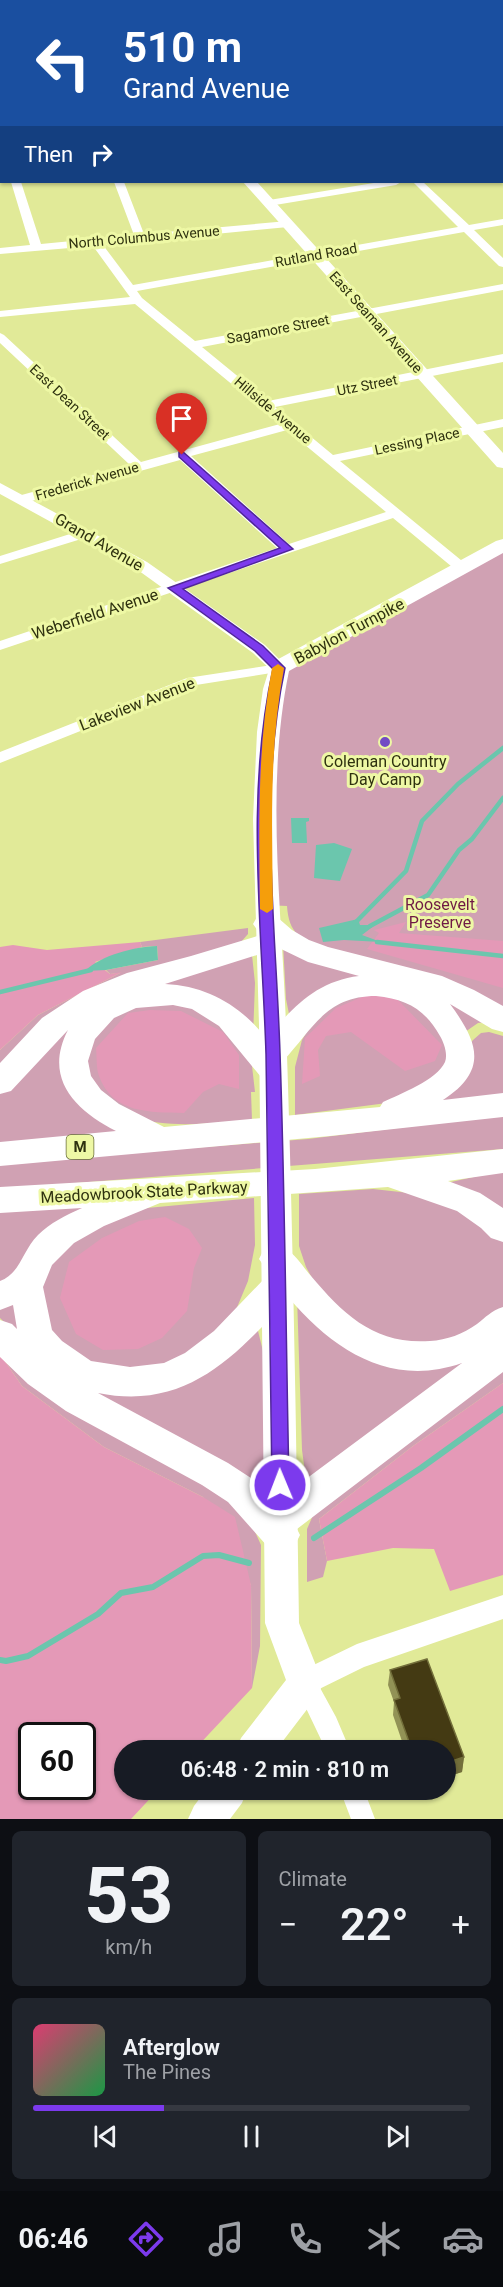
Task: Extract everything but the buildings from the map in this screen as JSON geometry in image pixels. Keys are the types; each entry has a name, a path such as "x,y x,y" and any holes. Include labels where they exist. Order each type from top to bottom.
{"highway":[{"path":"0,1083 53,1026 94,998 137,980 194,966 274,932 300,947 421,980 451,992 503,1021"},
{"path":"159,1139 102,1109 83,1090 75,1077 72,1057 76,1043 86,1026 102,1012 133,998 159,994 191,997 227,1015 272,1070 299,1019 316,1003 349,987 378,986 403,990 421,997 437,1008 460,1043 459,1065 437,1089 376,1119"},
{"path":"460,1043 479,1028 503,1028"},
{"name":"M","path":"0,1154 503,1105"},
{"name":"Meadowbrook State Parkway","path":"0,1200 154,1192 388,1174 450,1169 503,1161"},
{"path":"388,1174 466,1200 493,1218 503,1229"},
{"path":"154,1192 61,1234 13,1290 37,1336 52,1354 67,1366 94,1378 129,1383 164,1378 205,1359 227,1342 276,1262 328,1319 354,1339 398,1355 433,1356 457,1352 482,1340 503,1321"},
{"path":"0,1334 40,1374 79,1400 215,1474 241,1491 281,1527 503,1352"}],"main road":[{"name":"East Seaman Avenue","path":"251,183 503,464"},
{"name":"Babylon Turnpike","path":"305,1683 282,1623 265,787 272,702 279,668 503,545"},
{"path":"262,1740 305,1683"},
{"path":"207,1819 221,1800"}],"street":[{"path":"16,183 36,248"},
{"path":"119,183 140,238"},
{"path":"269,203 390,183"},
{"path":"419,183 503,264"},
{"name":"Rutland Road","path":"128,289 503,222"},
{"name":"North Columbus Avenue","path":"0,251 288,224"},
{"name":"Hillside Avenue","path":"96,242 138,300 462,568"},
{"name":"Sagamore Street","path":"194,345 503,287"},
{"path":"0,314 138,300"},
{"name":"East Dean Street","path":"0,337 139,467"},
{"name":"Utz Street","path":"266,405 503,358"},
{"name":"Lessing Place","path":"331,459 503,423"},
{"name":"Frederick Avenue","path":"23,499 290,425"},
{"path":"182,455 288,549"},
{"name":"Grand Avenue","path":"2,490 86,533 174,588 259,649 279,668"},
{"name":"Weberfield Avenue","path":"0,646 395,513"},
{"path":"0,560 86,533"},
{"name":"Lakeview Avenue","path":"0,758 192,681 279,668"},
{"path":"334,1740 305,1683 357,1657 503,1607"},
{"path":"356,1800 363,1819"}],"green space":[{"name":"Coleman Country Day Camp","path":"503,547 503,1012 324,950 297,934 290,923 287,906 265,905 278,669"},
{"path":"248,928 248,934 241,942 154,971 0,1072 0,1050 38,1015 120,973 110,974 106,970 158,960 157,946 142,947 140,942"},
{"path":"283,944 388,976 493,1021 478,1023 465,1032 378,979 289,1014"},
{"path":"252,955 255,983 253,1037 212,997 121,996 66,1063 133,1130 0,1144 0,1092 43,1043 111,995"},
{"path":"384,990 438,1015 449,1063 427,1089 387,1103 295,1115 295,1067 302,1040 312,1023 331,1000"},
{"path":"147,1000 215,1012 244,1045 252,1066 255,1092 251,1092 252,1120 186,1124 142,1120 122,1113 104,1101 88,1085 81,1053 111,1012"},
{"path":"489,1032 503,1036 503,1096 415,1107 473,1040 481,1033"},
{"path":"503,1115 503,1149 0,1189 0,1163 308,1139"},
{"path":"503,1171 503,1218 442,1184 496,1172"},
{"path":"373,1189 437,1196 503,1241 503,1310 468,1339 419,1350 374,1340 317,1287 306,1267 299,1246 299,1194"},
{"path":"254,1198 255,1245 248,1281 233,1317 240,1321 158,1371 100,1372 59,1349 36,1317 37,1283 56,1247 91,1224 147,1208"},
{"path":"121,1201 0,1289 0,1211"},
{"path":"20,1294 25,1329 124,1391 256,1323 263,1351 265,1492 59,1377 0,1318 0,1301"},
{"path":"297,1296 392,1359 503,1335 307,1487 302,1450"},
{"path":"0,1347 243,1505 261,1545 260,1646 252,1688 251,1585 203,1497 104,1447 22,1386 0,1354"},
{"path":"503,1363 503,1383 413,1446 319,1519 327,1561 323,1577 307,1582 307,1529 314,1513"}],"shaded area":[{"path":"406,922 399,933 503,941 503,988 367,949 379,933 374,930"},
{"path":"140,942 142,947 95,962 110,974 122,972 38,1015 0,1050 0,947 13,945 47,950"},
{"path":"369,994 397,999 442,1045 435,1061 405,1071 351,1032 326,1036 318,1050 320,1076 302,1084 305,1038 336,1008"},
{"path":"150,1010 181,1011 223,1032 239,1055 239,1089 219,1084 203,1092 184,1113 146,1111 123,1104 113,1098 99,1076 96,1048 128,1013"},
{"path":"165,1217 189,1229 202,1248 194,1268 187,1311 162,1338 138,1349 103,1350 76,1334 60,1298 69,1262 102,1238 139,1221"},
{"path":"0,1354 22,1386 104,1447 203,1497 235,1517 251,1585 252,1688 203,1740 114,1740 114,1800 149,1800 131,1819 0,1819"},
{"path":"503,1383 503,1575 450,1591 434,1549 393,1548 327,1561 319,1519 413,1446"}],"water":[{"path":"291,818 309,818 306,822 307,843 292,843"},
{"path":"334,843 352,849 340,881 314,878 316,845"},
{"path":"358,919 360,925 375,925 362,935 381,942 344,940 323,942 319,928"},
{"path":"157,946 158,960 106,970 85,971 100,960 118,953"}],"waterway":[{"path":"355,923 406,871 422,821 458,784 503,748"},
{"path":"370,926 428,895 459,850 472,839 503,798"},
{"path":"377,942 503,956"},
{"path":"0,992 91,970"},
{"path":"314,1538 421,1468 503,1409"},
{"path":"0,1660 6,1661 28,1656 98,1614 121,1593 153,1587 203,1556 219,1555 249,1563"}],"slow traffic":[{"path":"267,909 265,787 272,702 278,668"}],"place":[{"name":"Coleman Country Day Camp","path":"385,742"}],"route":[{"path":"182,455 288,549 174,588 259,649 279,668 272,702 265,787 273,1053 280,1485"}],"park label":[{"name":"Roosevelt Preserve","path":"440,913"}]}
